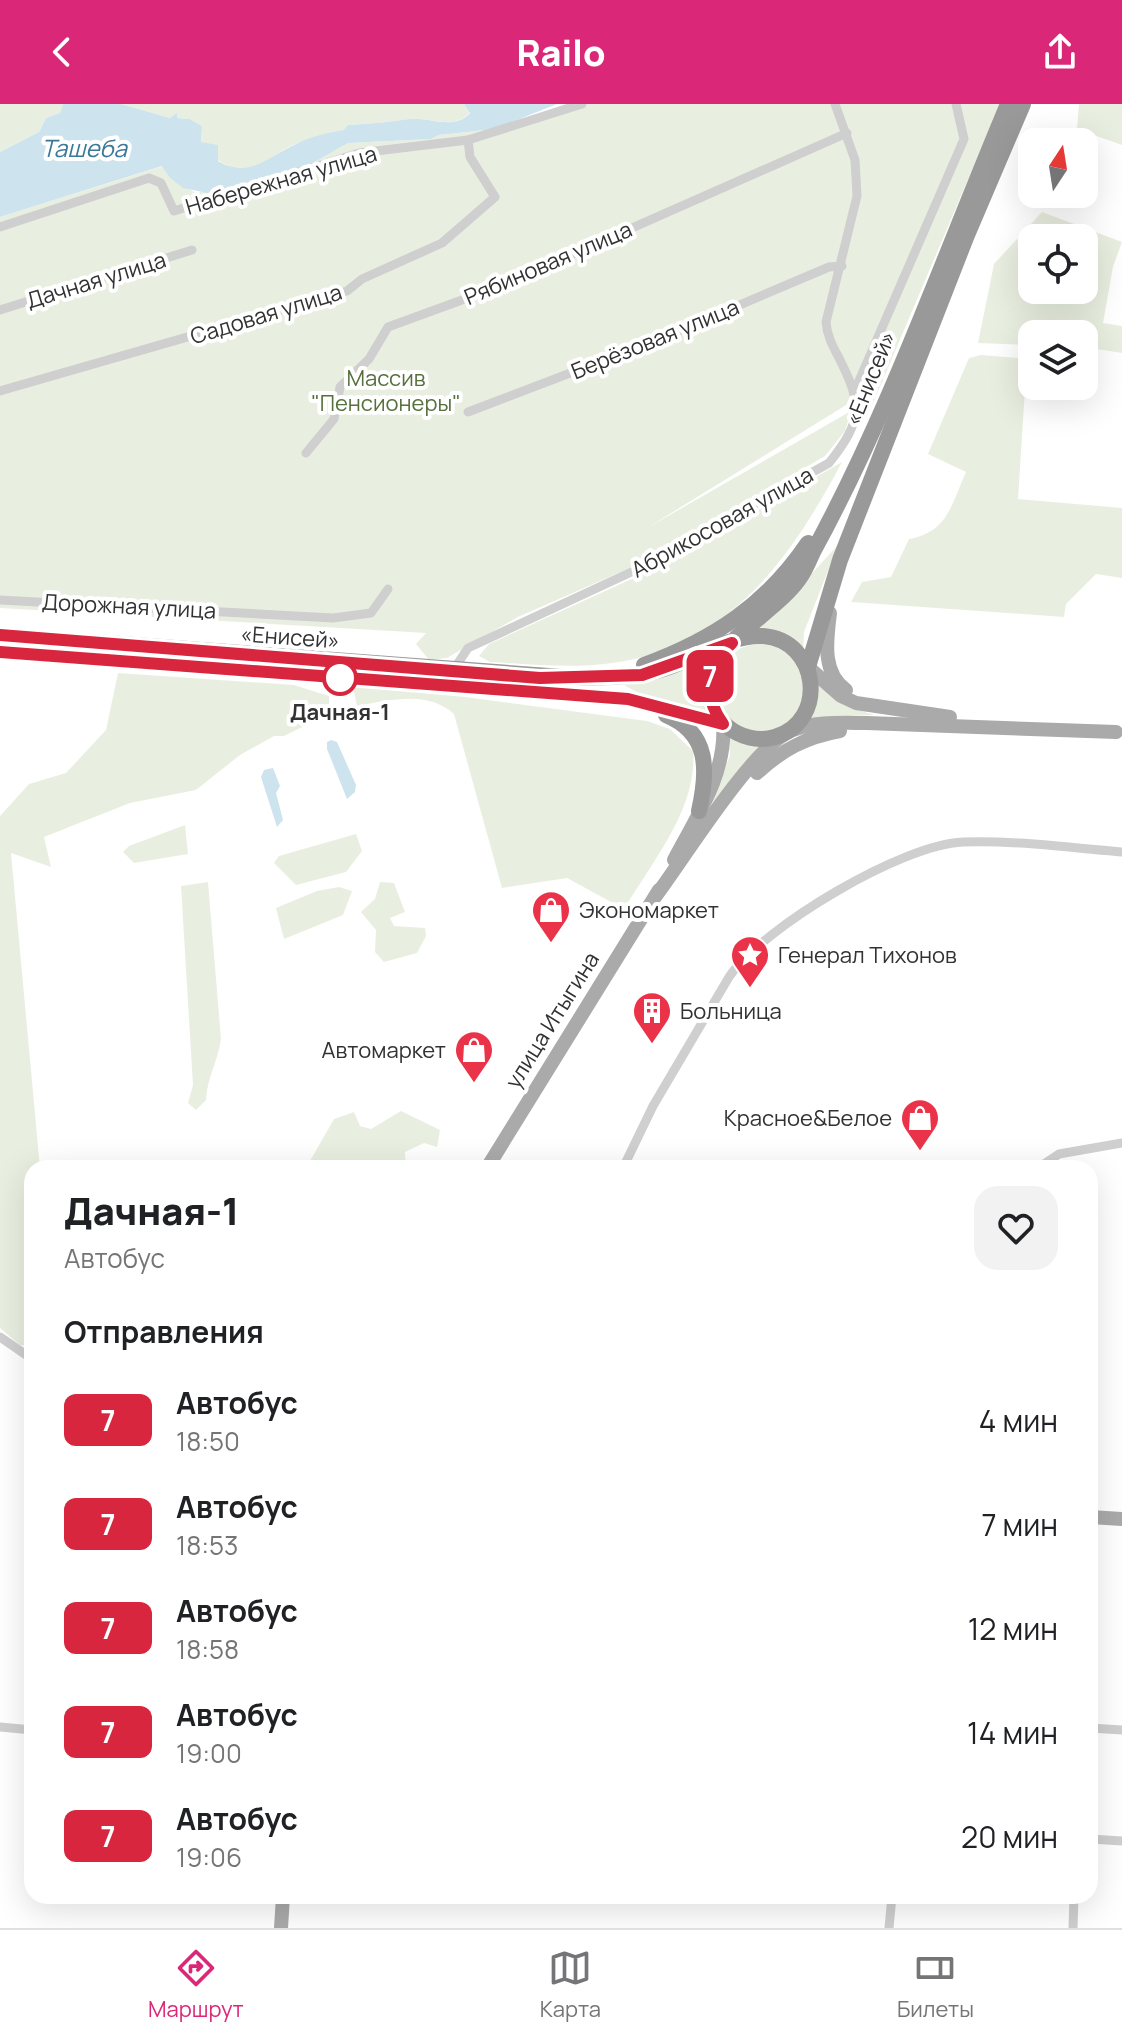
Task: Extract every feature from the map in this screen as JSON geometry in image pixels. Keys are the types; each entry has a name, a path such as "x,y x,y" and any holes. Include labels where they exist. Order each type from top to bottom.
{"highway":[{"name":"«Енисей»","path":"723,724 709,698 708,683 712,668 732,643 799,579 863,451 1008,104"},
{"name":"«Енисей»","path":"0,652 628,699 723,724 753,739 776,737 790,730 809,705 812,691 808,667 835,576 967,235 1023,104"},
{"path":"576,678 631,670 690,647 739,618 767,595 794,564 863,451"},
{"name":"«Енисей»","path":"0,635 452,672 576,678"},
{"path":"576,678 642,675 746,638 770,637 791,647 808,667"},
{"path":"628,699 677,719 693,732 706,761 707,814"}],"main road":[{"path":"835,576 826,640 834,676 848,691 905,718"},
{"path":"808,667 841,696 905,718"},
{"path":"707,814 777,754 798,743 829,733 905,718"},
{"path":"790,730 905,718 1119,732"},
{"name":"улица Итыгина","path":"707,814 724,749 723,724"},
{"name":"улица Итыгина","path":"492,1160 707,814 763,753 790,730"},
{"path":"1098,1518 1122,1519"},
{"path":"281,1928 282,1904"}],"street":[{"name":"Набережная улица","path":"0,227 149,178 161,183 174,211 359,153 468,140 582,104"},
{"path":"835,104 855,160 857,196 826,322 826,333 855,390"},
{"path":"855,390 964,139 956,104"},
{"name":"Рябиновая улица","path":"306,453 334,419 340,387 369,359 388,327 503,285 847,133"},
{"name":"Садовая улица","path":"0,391 347,291 362,279 442,243 495,197 470,157 468,140"},
{"name":"Дачная улица","path":"0,310 192,250"},
{"name":"Берёзовая улица","path":"468,412 662,338 829,267 842,266"},
{"name":"Абрикосовая улица","path":"452,672 468,648 640,568 829,463 850,435 858,407 855,390"},
{"name":"Дорожная улица","path":"0,600 333,618 371,613 388,589"},
{"path":"627,1160 653,1106 740,960 786,921 895,861 949,844 1122,852"},
{"path":"1050,1160 1059,1154 1122,1143"},
{"path":"0,1337 24,1354"},
{"path":"0,1727 24,1729"},
{"path":"1098,1728 1122,1730"},
{"path":"1098,1840 1122,1841"},
{"path":"889,1928 891,1904"},
{"path":"1073,1928 1074,1904"}],"green space":[{"path":"0,104 63,104 60,113 46,118 39,132 0,152"},
{"path":"121,104 464,104 470,112 464,118 450,122 411,119 348,125 343,130 295,144 257,166 239,169 216,159 216,146 201,142 202,126 190,119 177,118 177,114 170,118"},
{"name":"Массив \"Пенсионеры\"","path":"566,104 1000,104 871,408 868,384 864,394 647,528 851,411 845,431 825,456 641,563 518,617 447,658 429,660 416,644 426,633 0,608 0,217 163,166 169,177 196,193 306,167 348,143 431,139 439,135 494,129"},
{"path":"1079,104 1122,104 1122,145 1098,136 1098,128 1077,128"},
{"path":"1042,212 1074,224 1031,224"},
{"path":"1098,233 1122,242 1113,267 1103,323 1122,326 1122,353 1098,349 1098,320 1018,320 1018,344 978,343 994,264 1018,238 1018,304 1098,304"},
{"path":"981,355 1018,358 1018,400 1024,400 1018,499 1122,508 1122,578 1096,574 1066,604 1064,617 851,602 862,582 891,577 909,539 932,530 952,506 966,472 928,454 969,358"},
{"path":"842,462 801,532 778,564 723,618 690,638 653,654 597,665 490,662 479,656 489,644 658,567"},
{"path":"838,545 804,632 803,651 751,631 778,610"},
{"path":"760,644 777,647 791,657 801,671 804,688 801,705 791,719 777,729 760,732 743,729 729,719 719,705 716,688 719,671 729,657 743,647"},
{"path":"713,655 709,713 642,695 624,685 656,677"},
{"path":"118,673 294,685 329,696 329,714 284,736 274,736 240,755 196,790 130,803 44,837 51,867 11,853 39,1160 24,1160 24,1345 20,1345 0,1328 0,816 29,784 66,773 106,730"},
{"path":"817,681 844,705 874,715 808,718"},
{"path":"353,687 465,697 647,721 670,729 693,751 693,772 681,814 624,909 567,878 502,888 454,714 420,699 357,706"},
{"path":"729,734 761,744 711,806 730,755"},
{"path":"185,825 188,854 134,863 123,852 129,846"},
{"path":"356,834 362,851 346,872 296,885 274,863 279,856"},
{"path":"208,882 221,1039 206,1100 196,1110 188,1103 193,1085 181,886"},
{"path":"380,882 394,883 405,912 390,918 394,926 425,928 426,936 417,953 384,962 375,952 376,930 361,912 375,899"},
{"path":"339,887 352,891 343,915 284,939 276,908 317,891"},
{"path":"401,1111 440,1130 437,1147 424,1143 405,1152 406,1160 311,1160 334,1119 354,1112 360,1126 371,1129"}],"water":[{"name":"Ташеба","path":"63,104 121,104 170,118 177,113 177,118 190,119 202,126 201,142 218,145 218,161 239,168 257,165 300,142 343,130 348,125 410,119 457,121 470,113 464,104 557,104 494,129 439,135 431,139 348,143 306,167 207,193 183,188 169,177 162,166 0,217 0,152 39,132 46,118 60,113"},
{"path":"327,742 337,742 356,785 355,792 347,799 327,749"},
{"path":"273,768 280,786 276,793 283,820 277,827 261,777 264,770"}],"bus line":[{"name":"7","path":"0,635 540,678 642,675 732,643 720,654 708,683 709,698 723,724 628,699 0,652"}],"place":[{"name":"Дачная-1","path":"340,678"},
{"name":"Экономаркет","path":"551,944"},
{"name":"Генерал Тихонов","path":"750,989"},
{"name":"Больница","path":"652,1045"},
{"name":"Автомаркет","path":"474,1084"},
{"name":"Красное&Белое","path":"920,1152"}]}
